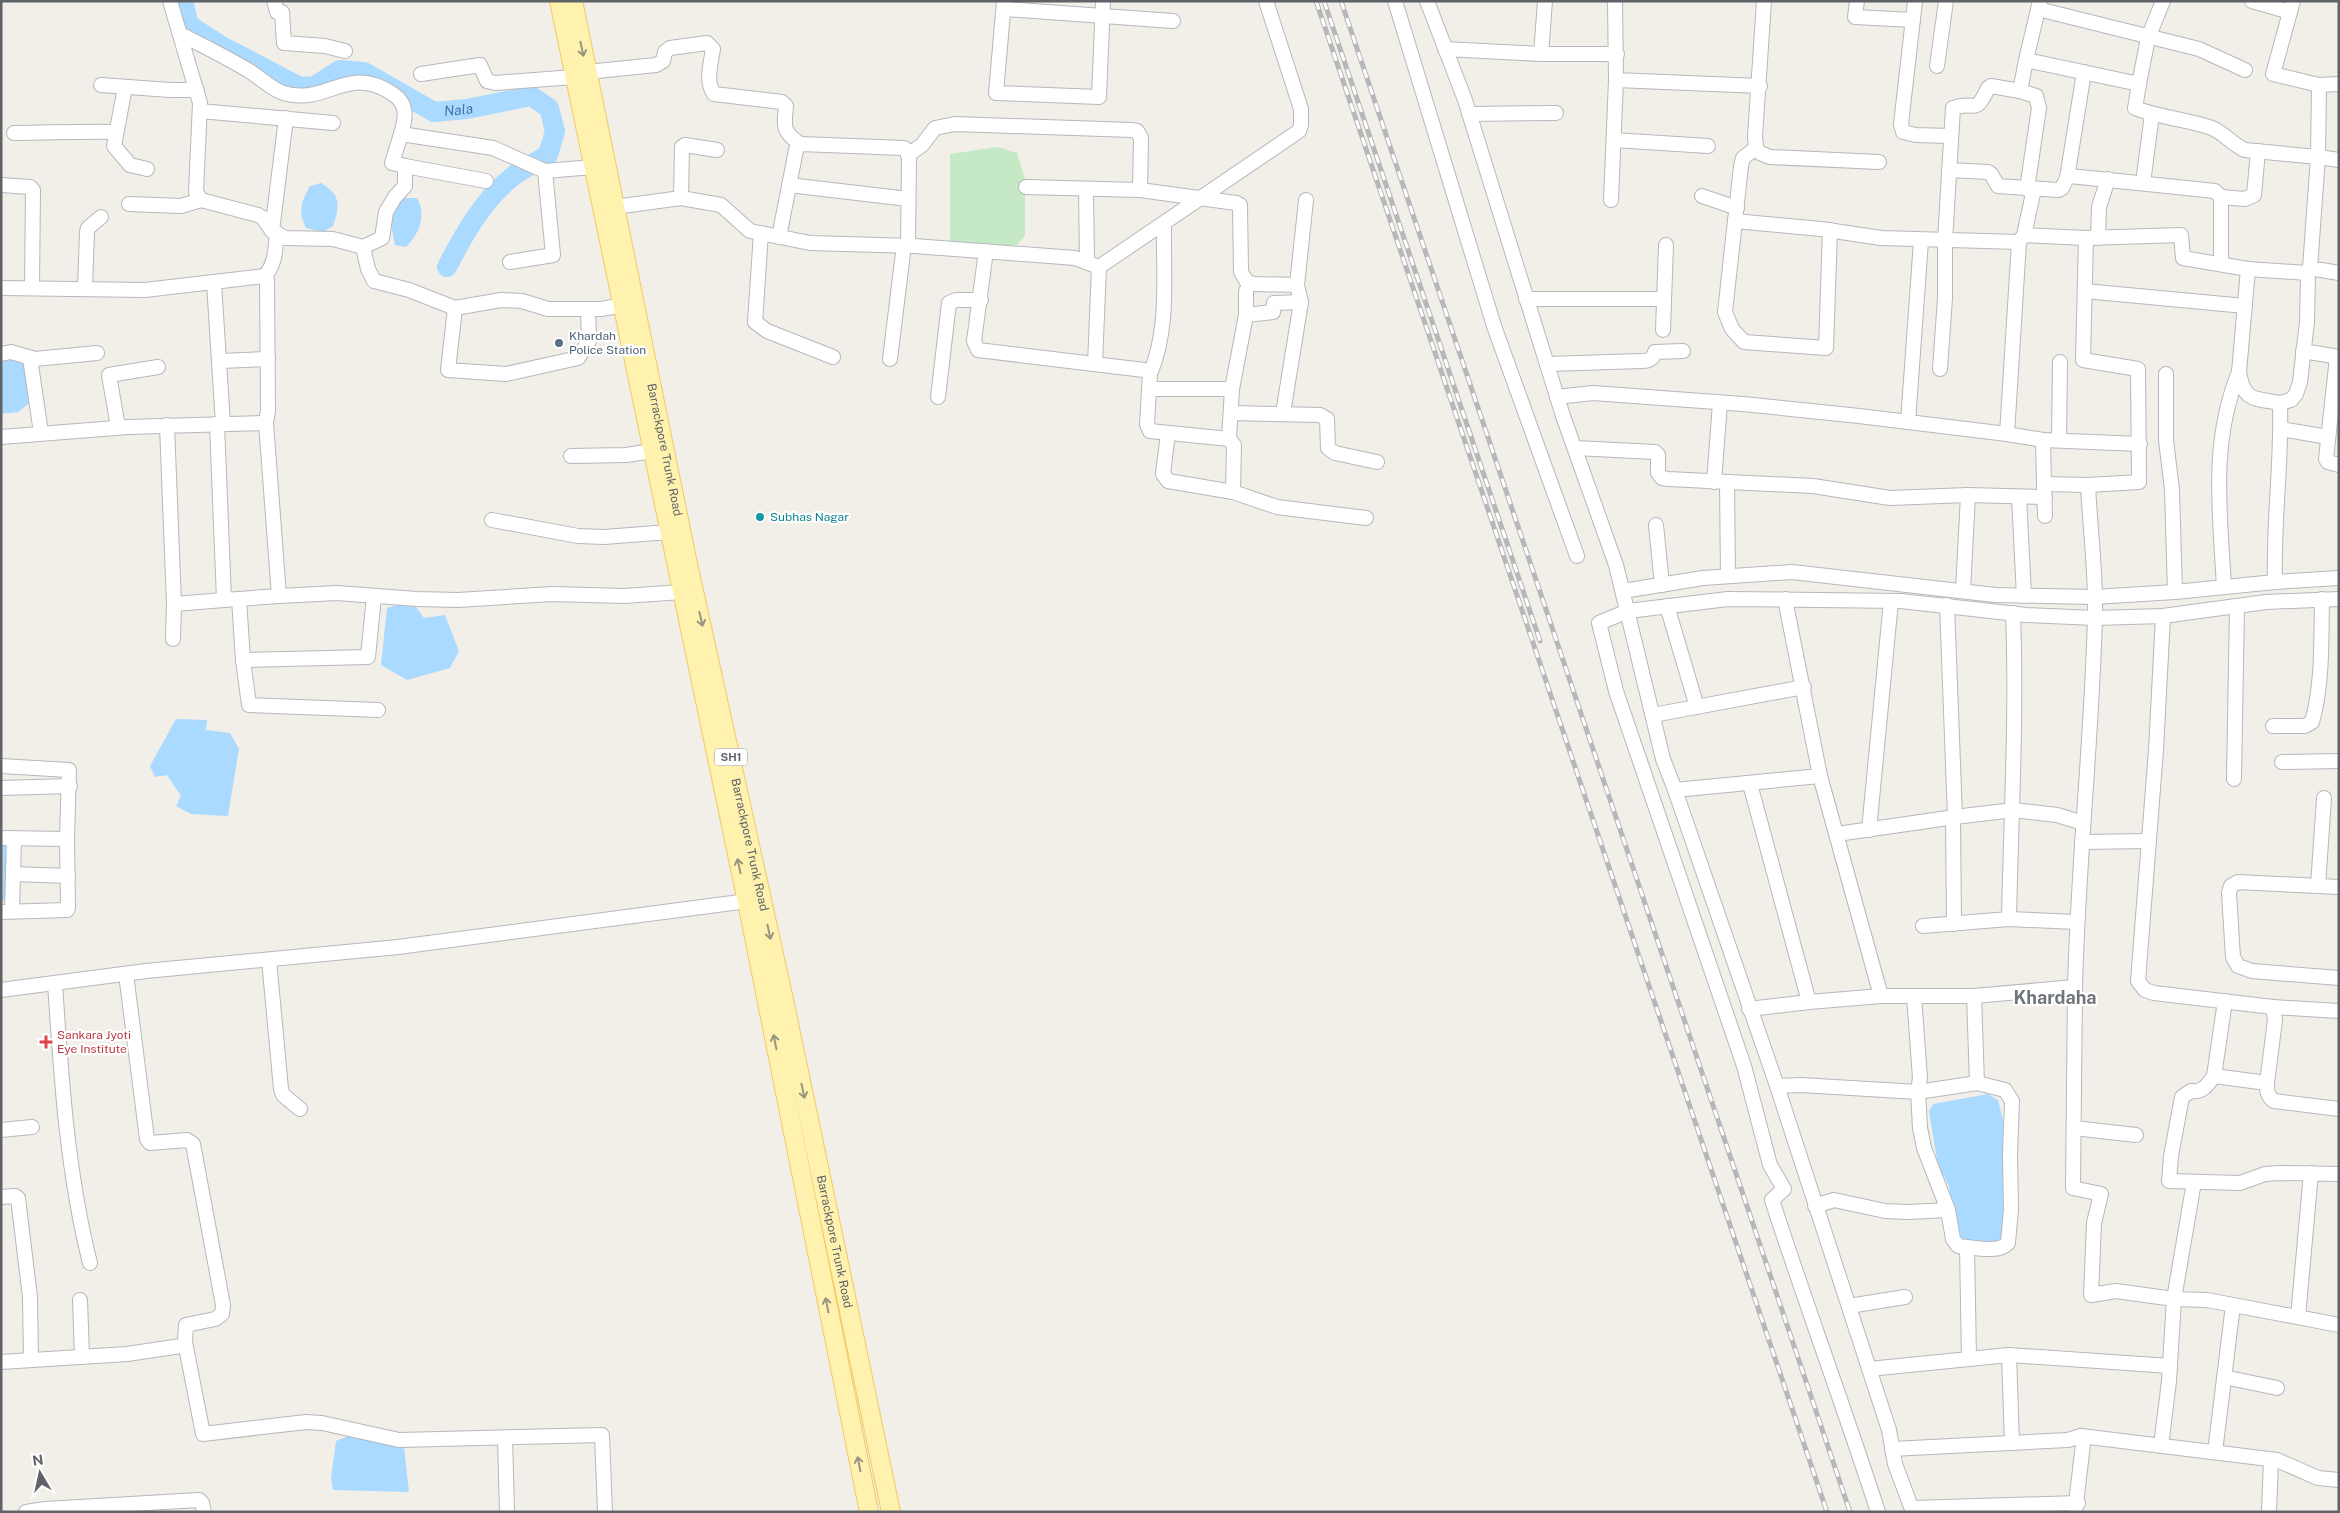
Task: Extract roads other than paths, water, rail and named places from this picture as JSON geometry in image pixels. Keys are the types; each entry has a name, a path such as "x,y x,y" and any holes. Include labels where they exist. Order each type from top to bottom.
{"main road":[{"name":"Barrackpore Trunk Road","path":"559,1 581,74 614,208 652,451 669,532 891,1512"},
{"name":"Barrackpore Trunk Road","path":"573,1 593,167 628,305 688,564 754,901 869,1512"}],"street":[{"path":"170,1 197,90 200,111 196,192 201,200"},
{"path":"274,1 277,12 282,12 284,43 325,46 345,51"},
{"path":"1093,265 1164,224 1200,197 1295,135 1302,125 1301,110 1266,1"},
{"path":"1395,1 1494,326 1577,556"},
{"path":"1427,1 1469,114 1557,397 1616,565 1663,759 1777,1086 1814,1206 1889,1430 1892,1449 1913,1510 2076,1507 2083,1444 2081,1436"},
{"path":"1540,54 1545,1"},
{"path":"1611,200 1617,54 1616,1"},
{"path":"1764,1 1760,86 1755,121 1756,148 1760,153 1770,157 1879,162"},
{"path":"1857,1 1855,17 1913,20"},
{"path":"1915,1 1901,124 1903,132 1916,135 1950,136"},
{"path":"1937,66 1946,1"},
{"path":"2163,1 2148,38 2135,108 2216,130 2235,146 2245,150 2339,160"},
{"path":"2252,1 2292,7 2273,74 2319,84 2339,84"},
{"path":"1102,8 1098,97 996,93 1004,5 1102,8 1173,21"},
{"path":"2020,91 2039,5 2148,38 2199,49 2245,70"},
{"path":"180,34 209,48 280,92 297,96 323,92 345,84 363,81 379,84 399,98 404,106 406,118 392,163 486,181"},
{"path":"421,74 480,65 487,81 495,83 581,74 656,65 663,61 665,52 670,48 707,43 713,49 710,89 714,94 782,102 786,106 784,130 788,136 800,144 904,148 908,155 906,245 890,359"},
{"path":"1445,49 1540,54 1617,54"},
{"path":"2026,60 2139,84"},
{"path":"1949,170 1983,171 1991,174 1998,186 2058,190 2062,188 2066,178 2084,72"},
{"path":"1616,80 1760,86"},
{"path":"101,84 197,90"},
{"path":"2239,372 2245,393 2250,397 2280,403 2291,400 2296,394 2300,382 2307,322 2318,157 2319,84"},
{"path":"1940,368 1944,298 1944,240 1953,108 1978,106 1991,86 2036,96 2039,108 2031,189 2022,238 2007,434"},
{"path":"125,87 114,146 116,151 130,166 147,169"},
{"path":"200,111 333,123"},
{"path":"1469,114 1556,113"},
{"path":"2143,183 2152,114"},
{"path":"1,288 145,290 265,276 273,265 286,118"},
{"path":"908,155 922,145 935,128 955,124 1131,130 1137,131 1141,138 1140,190"},
{"path":"14,133 82,130 116,132"},
{"path":"401,134 493,148 539,169 593,167"},
{"path":"1614,140 1708,146"},
{"path":"779,237 796,150 800,144"},
{"path":"681,198 682,148 685,145 718,150"},
{"path":"1756,148 1743,158 1725,312 1732,329 1744,342 1826,348 1830,230"},
{"path":"2066,178 2080,176 2214,191 2221,197 2245,199 2254,195 2258,150"},
{"path":"129,204 181,206 201,200 258,215 264,218 275,232 285,238 333,238 363,247 382,238 386,212 395,197 405,186 405,166"},
{"path":"510,262 553,255 539,169"},
{"path":"1575,448 1655,452 1658,455 1658,473 1662,478 1814,486 1890,498 1968,495 2020,497 2045,490 2139,482 2138,369 2082,360 2086,291 2092,238 2108,179"},
{"path":"1,185 30,187 33,190 32,288"},
{"path":"789,185 908,199"},
{"path":"1026,187 1140,190 1236,203 1240,205 1242,272 1247,282 1297,285"},
{"path":"1086,189 1093,265 1095,364"},
{"path":"1702,196 1736,215 1881,238 1921,241 2181,235 2183,258 2248,269 2339,273"},
{"path":"2221,197 2221,264"},
{"path":"614,208 681,198 721,205 750,231 810,243 906,245 986,251 1075,258 1093,265"},
{"path":"1283,413 1301,302 1297,285 1306,200"},
{"path":"85,289 87,232 88,228 101,217"},
{"path":"1164,224 1163,326 1158,356 1150,374 1147,424 1150,431 1229,439"},
{"path":"762,233 755,322 767,331 833,357"},
{"path":"1908,422 1921,241"},
{"path":"1663,330 1666,245"},
{"path":"363,247 368,270 374,281 410,290 455,308 501,300 522,301 548,308 588,309 628,305"},
{"path":"986,251 974,342 978,350 1144,370 1150,374"},
{"path":"2224,587 2218,464 2228,399 2239,372 2248,269"},
{"path":"265,276 267,280 268,358 268,411 266,423 279,596"},
{"path":"214,282 220,361 224,600"},
{"path":"1233,492 1234,445 1229,439 1232,390 1246,315 1246,291"},
{"path":"2086,291 2245,306"},
{"path":"1526,299 1664,299"},
{"path":"938,397 949,303 956,300 981,300"},
{"path":"1246,315 1273,312 1274,303 1301,302"},
{"path":"455,308 448,370 506,374 578,358 589,341 588,309"},
{"path":"1547,364 1649,361 1654,357 1655,352 1660,350 1682,351"},
{"path":"2303,351 2338,357 2326,459 2328,462 2339,464"},
{"path":"1,354 11,352 30,358 97,353"},
{"path":"30,358 42,433"},
{"path":"220,361 268,358"},
{"path":"2059,440 2060,362"},
{"path":"118,428 109,375 158,368"},
{"path":"2166,374 2166,440 2172,490 2175,592"},
{"path":"1150,389 1232,390"},
{"path":"1557,397 1593,393 1790,408 2043,440 2140,444"},
{"path":"1720,403 1721,482 1728,576"},
{"path":"2275,582 2274,549 2281,429 2280,403"},
{"path":"1231,414 1283,413 1320,416 1326,419 1328,448 1335,453 1377,462"},
{"path":"1,436 166,425 266,423"},
{"path":"166,425 174,639"},
{"path":"2281,429 2328,437"},
{"path":"1168,433 1163,469 1164,478 1168,482 1233,492 1277,507 1366,518"},
{"path":"2043,440 2045,516"},
{"path":"571,456 626,455 652,451"},
{"path":"2088,486 2094,607 2093,694 2076,922 2073,1188 2101,1194 2094,1223 2091,1295 2116,1291 2174,1299 2207,1300 2339,1325"},
{"path":"1963,591 1968,495"},
{"path":"2020,497 2024,596"},
{"path":"492,520 578,536 604,537 669,532"},
{"path":"1656,525 1662,584"},
{"path":"1623,590 1728,576 1792,572 1995,595 2024,596 2163,616 2237,606 2339,599"},
{"path":"1878,1512 1838,1390 1805,1302 1772,1200 1784,1189 1770,1165 1744,1066 1616,691 1599,623 1628,611 1728,599 1891,601 1947,605 2013,613 2094,607 2175,592 2339,578"},
{"path":"174,604 337,593 458,600 552,594 624,596 682,592"},
{"path":"243,660 368,657 374,596"},
{"path":"239,599 243,660 248,703 250,705 378,710"},
{"path":"1785,599 1804,687 1820,776 1882,996"},
{"path":"2273,726 2306,726 2312,722 2316,708 2319,672 2322,599"},
{"path":"1869,830 1891,601"},
{"path":"1947,605 1954,817 1954,924"},
{"path":"1667,606 1697,707"},
{"path":"2234,778 2237,606"},
{"path":"2009,919 2013,810 2012,746 2016,686 2013,613"},
{"path":"2163,616 2156,750 2138,981 2145,990 2154,993 2273,1007 2339,1011"},
{"path":"1653,716 1804,687"},
{"path":"2282,762 2339,761"},
{"path":"1,766 68,769 70,786 67,839 67,910 7,911 13,874 8,838 67,839"},
{"path":"1675,790 1820,776"},
{"path":"1750,784 1809,1002"},
{"path":"1,788 70,786"},
{"path":"2318,886 2324,798"},
{"path":"1837,834 2013,810 2057,815 2083,823"},
{"path":"2082,842 2148,841"},
{"path":"13,874 68,876"},
{"path":"2339,886 2238,882 2231,886 2230,893 2233,956 2238,966 2252,972 2339,978"},
{"path":"1,990 126,974 398,947 754,901"},
{"path":"1924,926 2009,919 2076,922"},
{"path":"269,960 281,1089 283,1095 300,1109"},
{"path":"126,974 147,1139 150,1143 187,1140 193,1144 223,1305 222,1314 216,1318 186,1325 185,1342 203,1434 306,1422 322,1423 399,1440 602,1435 605,1512"},
{"path":"55,983 64,1089 77,1200 90,1263"},
{"path":"1750,1009 1882,996 1974,996 2074,987"},
{"path":"1777,1086 1801,1085 1918,1092 1977,1083 2005,1090 2012,1101 2010,1154 2011,1209 2008,1243 2005,1246 1997,1249 1958,1246 1955,1243 1948,1210 1924,1148 1920,1128 1918,1092 1920,1078 1914,996"},
{"path":"1974,996 1977,1083"},
{"path":"2225,1001 2214,1076 2203,1089 2198,1092 2191,1091 2182,1098 2169,1181 2240,1183 2265,1174 2311,1172 2339,1174"},
{"path":"2273,1007 2275,1020 2267,1093 2274,1102 2339,1109"},
{"path":"2214,1076 2267,1083"},
{"path":"1,1130 32,1127"},
{"path":"2074,1128 2136,1135"},
{"path":"2298,1317 2311,1172"},
{"path":"2161,1446 2170,1366 2174,1299 2194,1182"},
{"path":"1,1197 15,1196 18,1198 30,1304 31,1360"},
{"path":"1814,1206 1834,1200 1885,1211 1948,1210"},
{"path":"1967,1247 1969,1358"},
{"path":"1849,1306 1905,1297"},
{"path":"80,1300 82,1356"},
{"path":"2215,1452 2233,1305"},
{"path":"1,1362 153,1350 181,1346 185,1342"},
{"path":"1869,1369 1935,1364 1969,1358 2009,1355 2170,1366"},
{"path":"2009,1355 2012,1443"},
{"path":"2224,1377 2277,1388"},
{"path":"1892,1449 2068,1440 2081,1436 2271,1460 2318,1478 2339,1480"},
{"path":"505,1438 507,1512"},
{"path":"2269,1512 2271,1460"},
{"path":"26,1512 108,1508 199,1500 202,1503 204,1512"}],"water":[{"path":"321,183 328,187 335,196 338,206 333,226 323,232 306,228 301,211 304,197 310,186"},
{"path":"405,198 417,198 421,211 418,230 406,247 395,245 391,225 391,207"},
{"path":"1,357 26,362 32,401 18,412 1,414"},
{"path":"398,605 416,607 424,618 445,615 459,651 450,668 407,680 381,665 387,608"},
{"path":"176,719 207,720 206,730 230,733 239,749 228,816 191,814 176,806 181,796 167,775 155,777 150,766"},
{"path":"1,846 10,846 10,881 4,901 1,901"},
{"path":"1988,1094 1998,1100 2008,1140 2008,1212 2003,1241 1979,1247 1957,1239 1949,1186 1938,1165 1929,1111 1933,1104"},
{"path":"349,1436 404,1446 409,1492 333,1490 331,1478 336,1441"}],"waterway":[{"name":"Nala","path":"183,1 189,25 220,45 300,87 315,86 340,70 364,72 434,112 467,109 531,96 549,108 555,131 548,155 512,177 492,196 467,230 447,267"}],"railway":[{"path":"1316,1 1827,1512"},
{"path":"1324,1 1540,641"},
{"path":"1341,1 1850,1512"}],"place":[{"name":"Khardah Police Station","path":"559,343"},
{"name":"Subhas Nagar","path":"760,517"},
{"name":"Sankara Jyoti Eye Institute","path":"46,1042"}],"district":[{"name":"Khardaha","path":"2055,998"}]}
